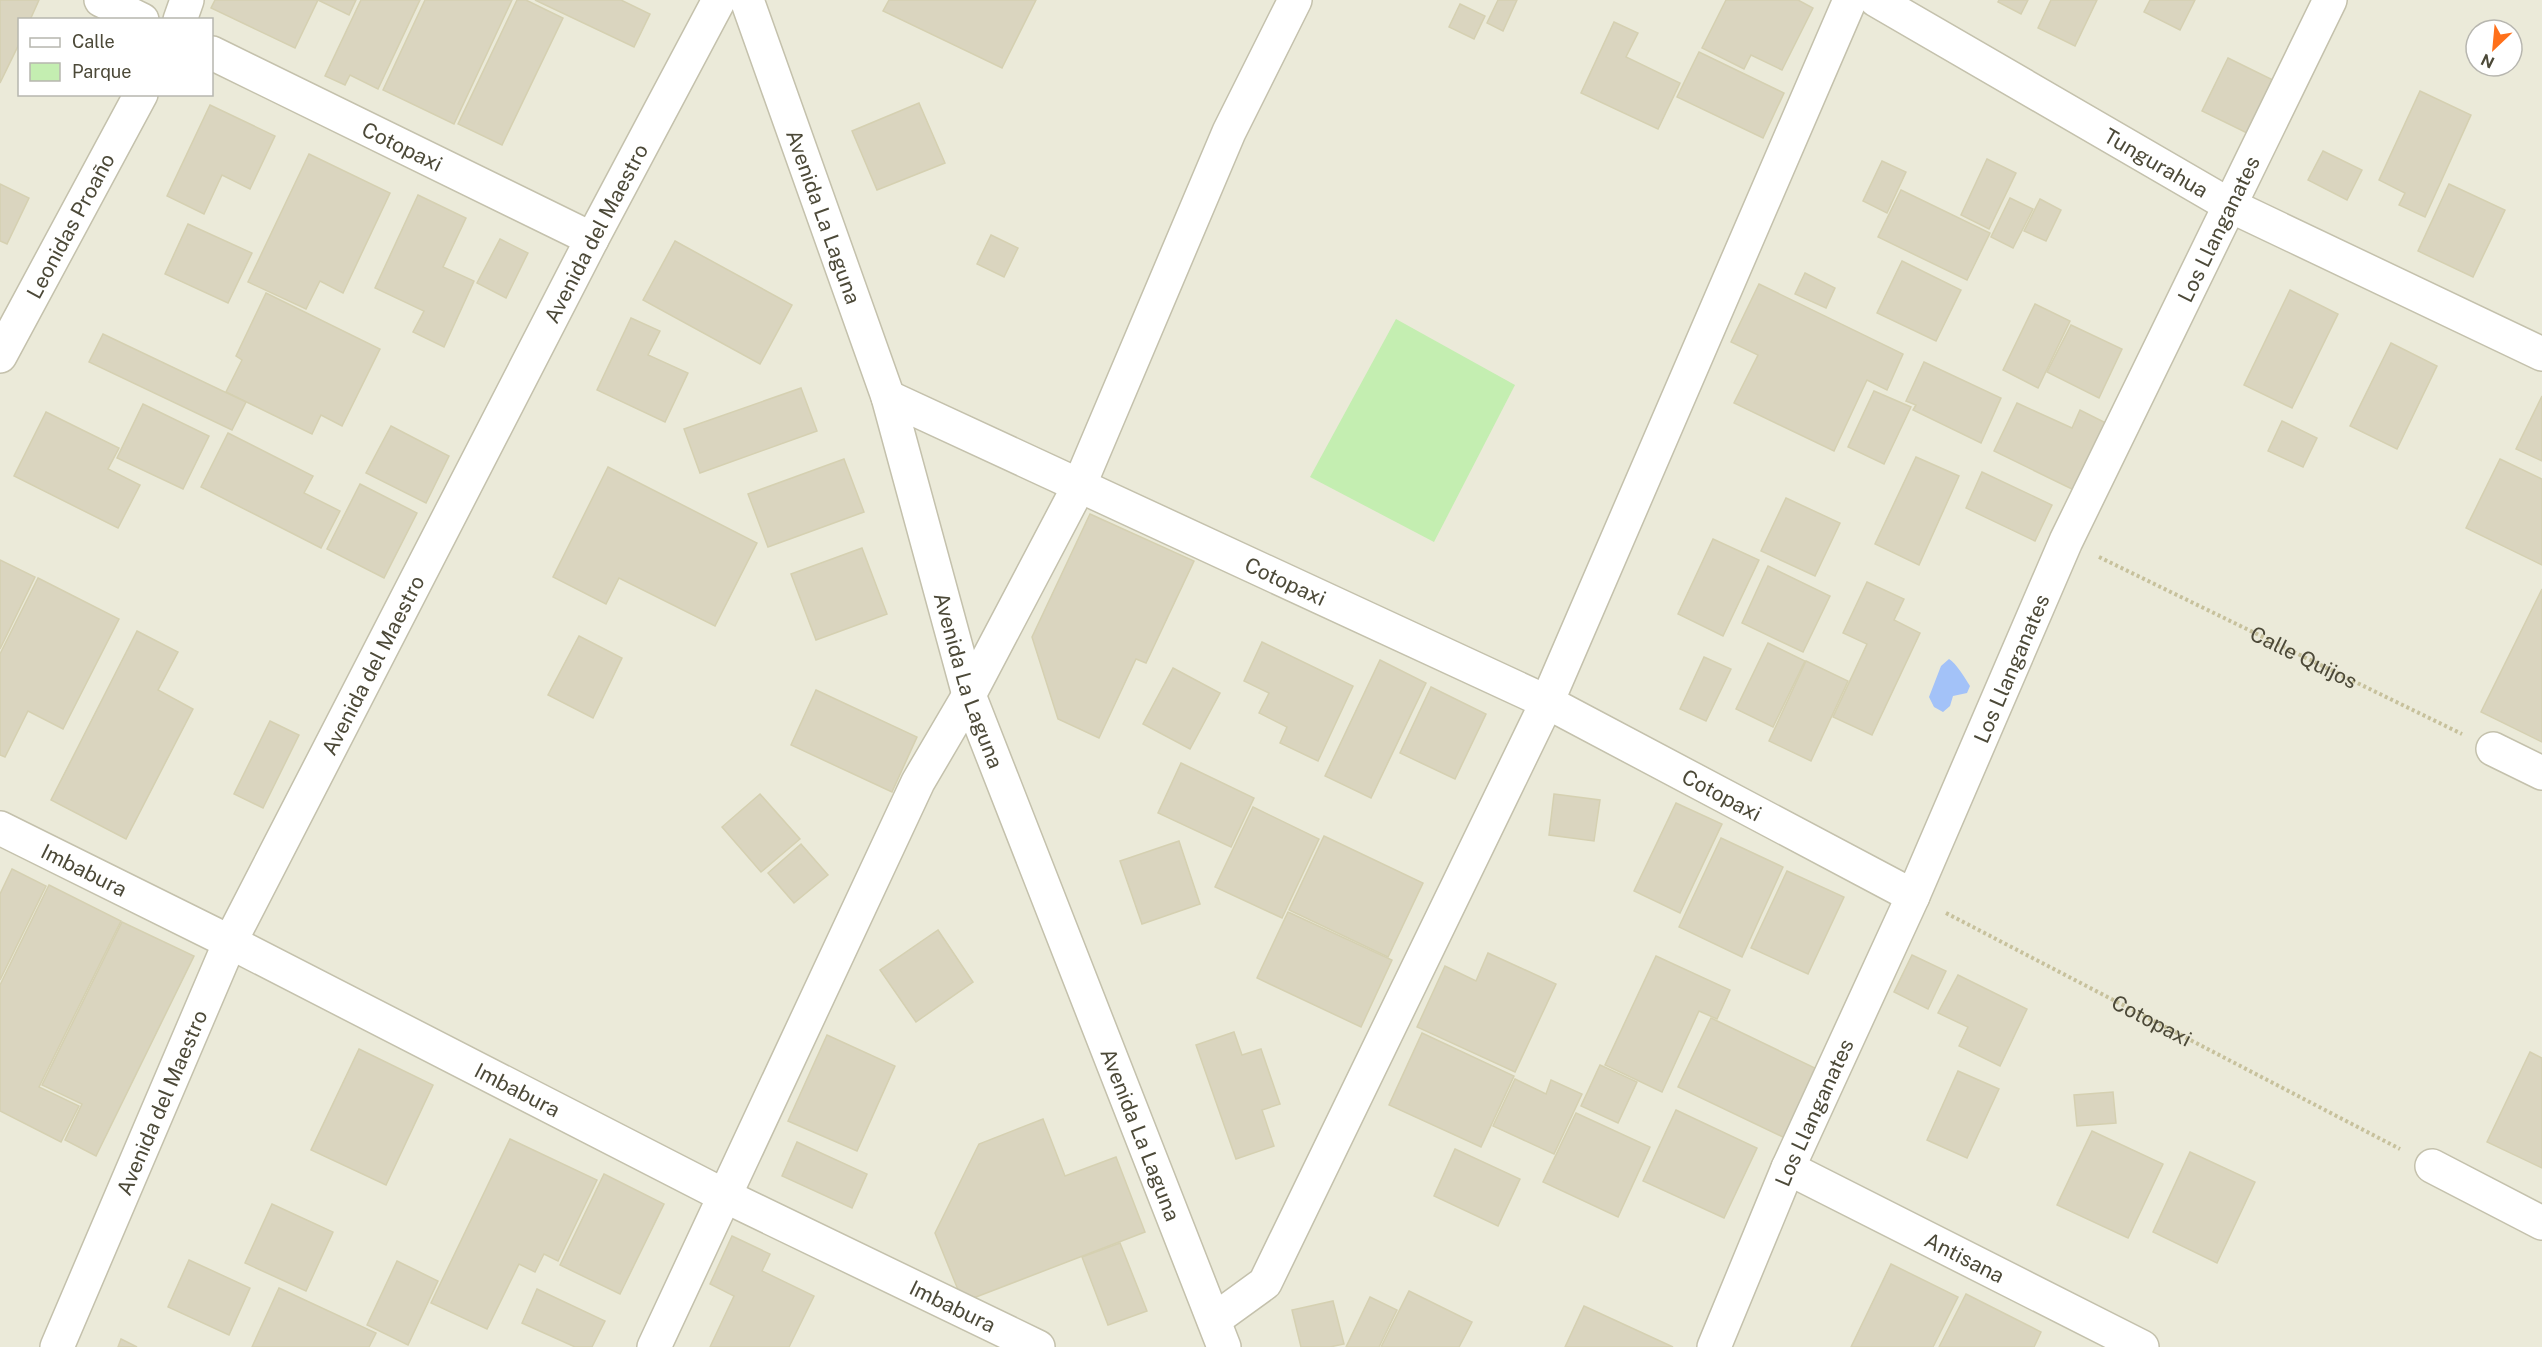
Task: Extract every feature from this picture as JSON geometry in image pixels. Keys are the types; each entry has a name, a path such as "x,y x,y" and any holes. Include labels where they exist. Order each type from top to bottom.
{"street":[{"path":"101,0 138,18"},
{"path":"181,18 187,0"},
{"name":"Avenida del Maestro","path":"57,1347 230,942 592,239 719,0"},
{"name":"Avenida La Laguna","path":"747,0 888,396 969,695 1219,1333"},
{"path":"654,1347 723,1195 918,782 969,695 1079,486 1229,132 1295,0"},
{"path":"1219,1333 1265,1282 1547,702 1850,0"},
{"name":"Tungurahua","path":"1876,0 2231,206 2542,354"},
{"name":"Los Llanganates","path":"1714,1347 1788,1168 1913,896 2066,541 2330,0"},
{"name":"Cotopaxi","path":"213,53 592,239"},
{"name":"Leonidas Proaño","path":"0,356 140,96"},
{"name":"Cotopaxi","path":"888,396 1547,702 1913,896"},
{"path":"2493,749 2542,773"},
{"name":"Imbabura","path":"0,828 230,942 723,1195 1038,1347"},
{"path":"2432,1166 2542,1223"},
{"name":"Antisana","path":"1788,1168 2142,1347"}],"path":[{"name":"Calle Quijos","path":"2066,541 2493,749"},
{"name":"Cotopaxi","path":"1913,896 2432,1166"}],"shaded area":[{"path":"0,0 2542,0 2542,1347 0,1347"}],"green space":[{"path":"1396,319 1515,385 1434,542 1310,477"}],"water":[{"path":"1949,659 1970,686 1967,693 1953,696 1950,706 1943,712 1934,707 1929,697 1941,666"}],"building":[{"path":"0,0 39,0 31,18 18,18 18,46 0,83"},
{"path":"215,0 318,0 295,48 211,8"},
{"path":"318,0 356,0 349,15"},
{"path":"361,0 420,0 378,89 350,75 345,85 325,76"},
{"path":"425,0 512,0 454,124 383,90"},
{"path":"517,0 526,0 563,18 502,145 458,124"},
{"path":"535,0 621,0 650,14 634,47"},
{"path":"889,0 1036,0 1002,68 883,11"},
{"path":"1498,0 1517,0 1503,31 1487,23"},
{"path":"1726,0 1798,0 1813,8 1782,70 1751,55 1744,69 1702,48"},
{"path":"1999,0 2028,0 2021,14 1998,2"},
{"path":"2051,0 2097,0 2075,46 2038,28"},
{"path":"2150,0 2195,0 2180,30 2144,12"},
{"path":"1460,4 1485,16 1474,39 1449,27"},
{"path":"1614,22 1638,33 1626,57 1680,83 1658,129 1581,93"},
{"path":"1699,52 1784,93 1763,138 1677,97"},
{"path":"2228,58 2273,80 2247,133 2202,111"},
{"path":"2420,91 2471,115 2425,217 2399,205 2405,193 2379,180"},
{"path":"919,103 945,163 877,190 852,131"},
{"path":"210,105 275,136 250,189 222,175 204,214 167,196"},
{"path":"2323,151 2362,170 2347,200 2308,180"},
{"path":"309,154 390,193 343,293 320,281 306,309 248,282"},
{"path":"1987,159 2016,173 1989,229 1961,215"},
{"path":"1882,161 1906,172 1887,213 1863,201"},
{"path":"0,184 29,198 7,244 0,241"},
{"path":"2449,184 2505,210 2473,277 2418,251"},
{"path":"1901,190 1990,233 1967,280 1878,237"},
{"path":"418,195 466,218 443,267 474,281 444,347 413,332 424,311 375,288"},
{"path":"2010,198 2033,209 2013,248 1991,237"},
{"path":"2040,199 2061,210 2046,241 2024,231"},
{"path":"188,224 252,253 228,303 165,274"},
{"path":"991,235 1018,248 1004,277 977,264"},
{"path":"500,239 528,253 506,298 477,283"},
{"path":"675,241 792,305 760,364 643,300"},
{"path":"1902,261 1961,290 1936,341 1877,313"},
{"path":"1805,273 1835,288 1826,308 1795,294"},
{"path":"1759,284 1903,354 1887,390 1867,380 1834,451 1734,403 1758,355 1731,342"},
{"path":"2290,290 2338,314 2292,408 2244,385"},
{"path":"266,293 380,349 342,426 321,415 312,434 226,392 242,360 236,356"},
{"path":"2035,304 2070,321 2038,388 2003,370"},
{"path":"631,318 660,331 648,355 688,373 665,422 597,390"},
{"path":"2071,325 2122,349 2099,398 2047,372"},
{"path":"103,334 246,402 232,430 89,362"},
{"path":"2391,343 2437,366 2397,449 2350,426"},
{"path":"1924,362 2001,398 1981,443 1913,410 1916,405 1906,401"},
{"path":"801,388 817,431 700,473 684,429"},
{"path":"1874,391 1911,407 1884,464 1848,447"},
{"path":"2542,396 2542,461 2516,449"},
{"path":"2017,403 2072,428 2080,410 2110,425 2078,492 1994,451"},
{"path":"143,404 209,436 183,489 117,458"},
{"path":"46,412 119,448 108,469 140,485 118,528 14,476"},
{"path":"2282,421 2317,438 2303,467 2268,451"},
{"path":"391,426 449,456 426,503 366,473"},
{"path":"228,433 313,476 304,493 340,511 321,548 201,487"},
{"path":"1916,457 1959,476 1919,565 1875,544"},
{"path":"844,459 864,512 768,547 748,494"},
{"path":"2500,459 2542,479 2542,565 2466,528"},
{"path":"608,467 757,543 715,626 619,578 606,604 553,577"},
{"path":"1982,472 2052,505 2035,541 1966,508"},
{"path":"360,484 417,513 384,578 327,549"},
{"path":"1786,498 1840,523 1815,576 1761,551"},
{"path":"1090,514 1194,561 1146,663 1136,659 1099,738 1058,719 1032,637"},
{"path":"1713,539 1759,560 1723,636 1678,614"},
{"path":"862,548 887,614 816,640 791,574"},
{"path":"0,560 35,577 0,649"},
{"path":"1768,566 1830,596 1803,652 1742,623"},
{"path":"38,578 119,619 63,729 28,711 5,757 0,755 0,654"},
{"path":"1867,582 1904,599 1894,620 1920,633 1872,735 1833,717 1867,644 1843,633"},
{"path":"2542,589 2542,742 2481,712"},
{"path":"137,631 178,652 158,690 193,709 126,839 51,800"},
{"path":"579,636 622,658 593,718 548,695"},
{"path":"1262,642 1353,686 1318,761 1280,743 1287,727 1259,713 1269,693 1244,681"},
{"path":"1768,643 1805,661 1773,727 1736,709"},
{"path":"1704,657 1731,669 1706,721 1680,709"},
{"path":"1380,660 1426,683 1371,798 1325,776"},
{"path":"1806,661 1848,681 1811,761 1769,741"},
{"path":"1173,668 1220,693 1190,749 1143,724"},
{"path":"1431,687 1486,714 1455,779 1400,753"},
{"path":"816,690 917,737 892,792 791,745"},
{"path":"270,721 299,735 263,808 234,794"},
{"path":"1181,763 1254,798 1231,847 1158,813"},
{"path":"760,794 800,839 761,872 722,827"},
{"path":"1554,794 1600,800 1594,841 1549,835"},
{"path":"1676,803 1722,824 1680,913 1634,891"},
{"path":"1253,807 1319,839 1282,918 1215,887"},
{"path":"1324,836 1423,883 1388,957 1289,910"},
{"path":"1721,838 1783,867 1742,957 1679,927"},
{"path":"1179,841 1200,904 1142,924 1120,861"},
{"path":"801,844 828,875 794,903 768,873"},
{"path":"12,869 46,886 0,980 0,894"},
{"path":"1787,871 1844,897 1808,974 1751,948"},
{"path":"49,885 121,921 39,1087 79,1106 61,1142 0,1111 0,985"},
{"path":"1288,912 1392,960 1361,1027 1257,978"},
{"path":"122,922 194,956 96,1156 65,1140 82,1104 42,1085"},
{"path":"938,930 973,982 916,1022 880,970"},
{"path":"1488,953 1556,984 1515,1072 1417,1027 1445,966 1476,981"},
{"path":"1912,955 1946,971 1928,1009 1894,992"},
{"path":"1656,956 1730,990 1717,1019 1699,1011 1662,1092 1605,1065"},
{"path":"1958,975 2027,1009 2000,1066 1959,1046 1968,1027 1938,1013"},
{"path":"1711,1018 1817,1069 1785,1138 1678,1087"},
{"path":"1234,1032 1242,1055 1261,1049 1280,1104 1262,1110 1274,1146 1236,1159 1196,1045"},
{"path":"1422,1033 1514,1076 1481,1147 1389,1105"},
{"path":"827,1035 895,1066 857,1151 788,1121"},
{"path":"359,1049 433,1085 386,1185 311,1150"},
{"path":"2530,1052 2542,1058 2542,1168 2487,1142"},
{"path":"1600,1065 1637,1082 1618,1123 1581,1106"},
{"path":"1958,1071 1999,1089 1967,1158 1927,1140"},
{"path":"1515,1079 1546,1094 1551,1080 1582,1094 1554,1154 1493,1126"},
{"path":"2113,1092 2116,1123 2077,1126 2074,1095"},
{"path":"1676,1110 1757,1148 1724,1218 1643,1181"},
{"path":"1576,1113 1650,1147 1618,1217 1543,1182"},
{"path":"1043,1119 1065,1176 1116,1157 1145,1232 963,1302 935,1233 979,1144"},
{"path":"2092,1131 2163,1164 2128,1238 2057,1205"},
{"path":"510,1139 597,1180 558,1261 544,1254 535,1272 519,1264 487,1329 431,1303"},
{"path":"797,1142 867,1174 852,1208 782,1176"},
{"path":"1455,1149 1520,1179 1498,1226 1434,1196"},
{"path":"2190,1152 2255,1182 2217,1263 2153,1232"},
{"path":"604,1174 664,1204 620,1294 560,1265"},
{"path":"272,1204 333,1232 306,1291 245,1263"},
{"path":"732,1236 770,1254 762,1271 814,1296 789,1347 710,1347 734,1296 710,1284"},
{"path":"1120,1243 1147,1311 1108,1325 1082,1257"},
{"path":"189,1260 250,1288 229,1335 168,1307"},
{"path":"397,1261 438,1281 408,1345 367,1325"},
{"path":"1891,1264 1958,1297 1933,1347 1851,1347"},
{"path":"279,1288 376,1333 369,1347 252,1347"},
{"path":"537,1289 605,1321 592,1347 575,1347 522,1323"},
{"path":"1409,1291 1472,1322 1459,1347 1381,1347"},
{"path":"1966,1294 2041,1332 2034,1347 1939,1347"},
{"path":"1370,1297 1397,1310 1379,1347 1346,1347"},
{"path":"1333,1301 1344,1344 1330,1347 1301,1347 1292,1310"},
{"path":"1584,1306 1673,1347 1565,1347"},
{"path":"121,1339 137,1347 118,1347"}]}
